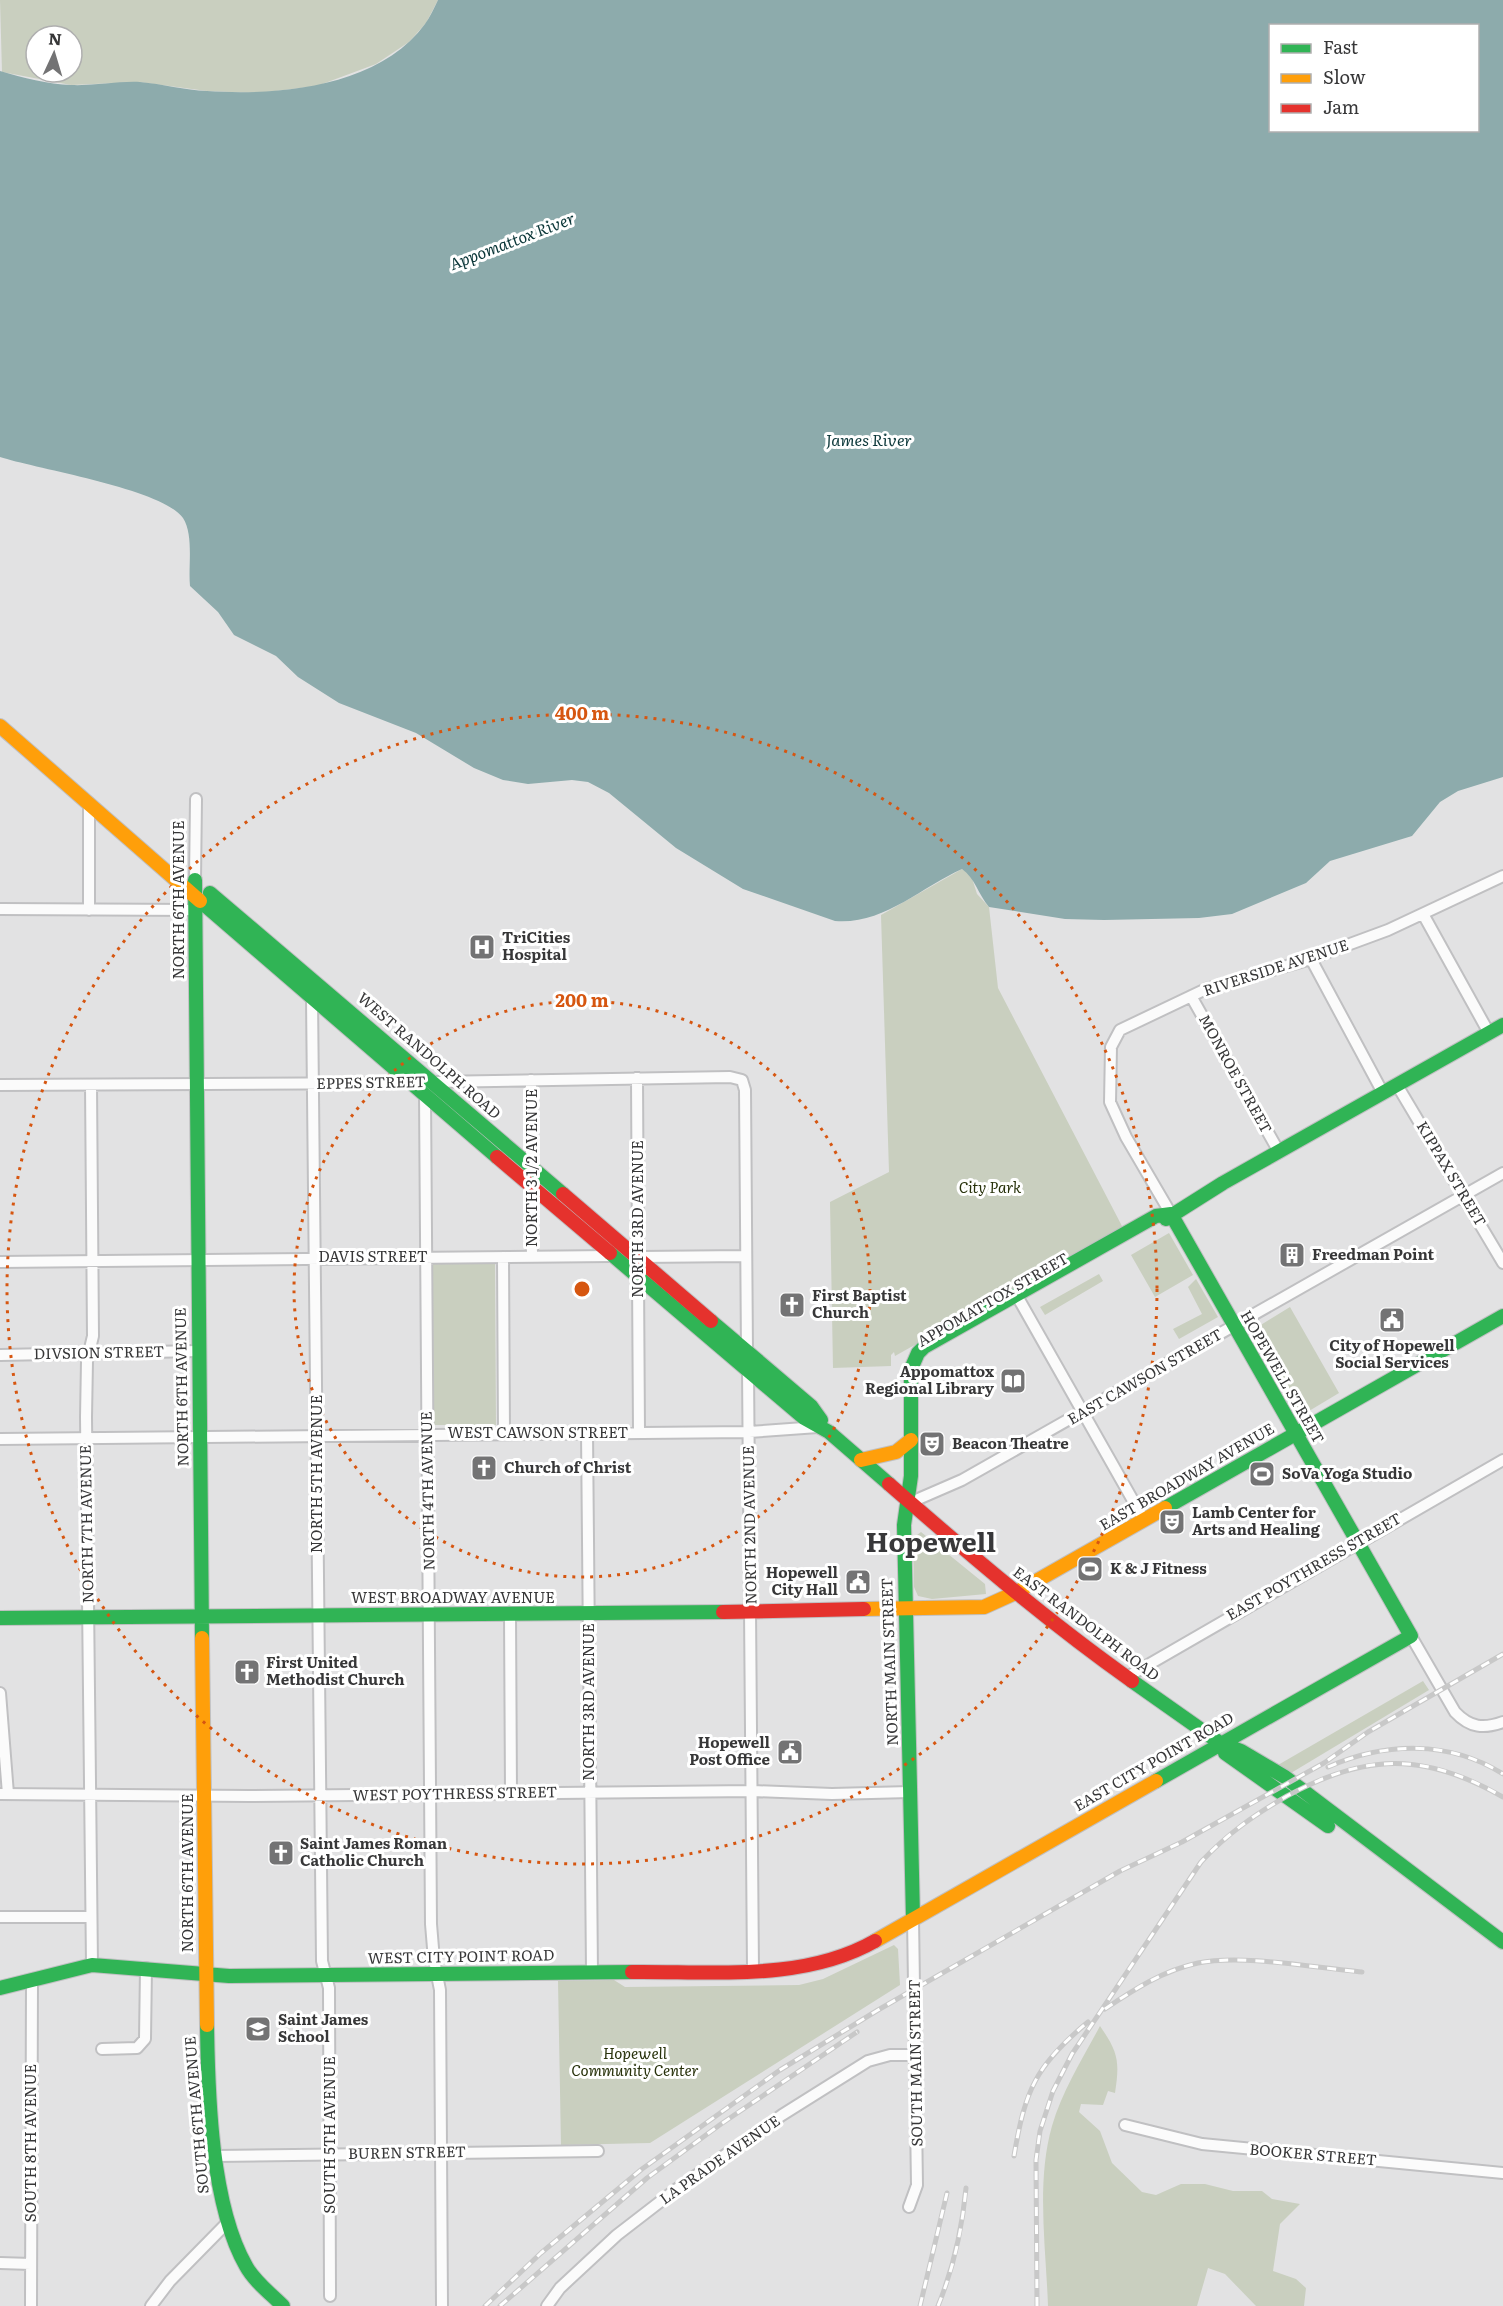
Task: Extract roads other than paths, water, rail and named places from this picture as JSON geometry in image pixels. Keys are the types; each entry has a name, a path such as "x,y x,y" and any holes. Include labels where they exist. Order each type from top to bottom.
{"main road":[{"name":"WEST RANDOLPH ROAD","path":"0,711 811,1406 823,1428"},
{"name":"WEST RANDOLPH ROAD","path":"0,726 89,803 195,903 312,999 748,1371 823,1428 909,1503"},
{"name":"NORTH 6TH AVENUE","path":"195,880 205,1974"},
{"name":"APPOMATTOX STREET","path":"911,1369 925,1357 1019,1299 1161,1224 1171,1214 1503,1024"},
{"name":"HOPEWELL STREET","path":"1171,1214 1411,1636"},
{"name":"EAST BROADWAY AVENUE","path":"907,1609 972,1609 997,1603 1503,1316"},
{"name":"NORTH MAIN STREET","path":"911,1369 909,1503 904,1526 914,1918"},
{"path":"861,1460 896,1452 911,1440"},
{"name":"EAST RANDOLPH ROAD","path":"909,1503 1062,1631 1220,1743 1241,1751 1285,1777 1503,1942"},
{"name":"WEST BROADWAY AVENUE","path":"0,1618 510,1615 907,1609"},
{"name":"EAST CITY POINT ROAD","path":"914,1918 1411,1636"},
{"name":"WEST CITY POINT ROAD","path":"0,1988 92,1965 229,1976 801,1970 830,1963 914,1918"},
{"name":"SOUTH 6TH AVENUE","path":"205,1974 208,2077 226,2224 248,2269 283,2306"}],"street":[{"name":"NORTH 6TH AVENUE","path":"195,880 196,799"},
{"path":"89,803 89,910"},
{"name":"RIVERSIDE AVENUE","path":"1109,1068 1111,1047 1120,1030 1191,996 1242,977 1311,959 1423,914 1503,876"},
{"path":"0,909 89,910 195,903"},
{"path":"1423,914 1489,1033"},
{"path":"1311,959 1383,1093"},
{"name":"NORTH 5TH AVENUE","path":"306,973 312,999 322,1961 325,1975"},
{"name":"MONROE STREET","path":"1191,996 1279,1152"},
{"name":"HOPEWELL STREET","path":"1109,1068 1110,1102 1118,1122 1171,1214"},
{"name":"EPPES STREET","path":"0,1085 410,1083 730,1077 742,1080"},
{"name":"NORTH 3RD AVENUE","path":"637,1078 639,1432"},
{"name":"NORTH 3 1/2 AVENUE","path":"531,1080 532,1256"},
{"name":"NORTH 2ND AVENUE","path":"742,1080 745,1090 753,1971"},
{"path":"425,1095 433,1082"},
{"name":"NORTH 7TH AVENUE","path":"91,1084 93,1336 87,1360 86,1440 92,1965"},
{"name":"KIPPAX STREET","path":"1397,1085 1503,1263"},
{"name":"NORTH 4TH AVENUE","path":"425,1095 431,1924 440,1990 442,2306"},
{"name":"EAST CAWSON STREET","path":"909,1503 962,1480 1503,1173"},
{"name":"DAVIS STREET","path":"0,1262 315,1257 746,1256"},
{"name":"NORTH 3 1/2 AVENUE","path":"502,1257 504,1433"},
{"path":"1019,1299 1144,1520"},
{"name":"DIVSION STREET","path":"0,1355 198,1351"},
{"name":"WEST CAWSON STREET","path":"0,1439 86,1440 428,1433 748,1432 823,1428"},
{"name":"NORTH 3RD AVENUE","path":"586,1432 592,1972"},
{"name":"EAST POYTHRESS STREET","path":"1127,1677 1503,1460"},
{"path":"510,1615 511,1793"},
{"name":"HOPEWELL STREET","path":"1411,1636 1455,1712 1462,1720 1479,1727 1503,1722"},
{"path":"0,1693 4,1794"},
{"name":"WEST POYTHRESS STREET","path":"4,1794 320,1796 590,1792 753,1791 832,1794 910,1792"},
{"path":"0,1917 92,1917"},
{"name":"SOUTH MAIN STREET","path":"909,2207 917,2185 914,1918"},
{"path":"102,2049 137,2048 145,2039 147,1968"},
{"name":"SOUTH 5TH AVENUE","path":"325,1975 329,1988 330,2296"},
{"name":"SOUTH 8TH AVENUE","path":"30,2306 32,1980"},
{"name":"LA PRADE AVENUE","path":"547,2306 560,2288 617,2235 674,2191 773,2121 868,2061 890,2055 917,2055"},
{"name":"BOOKER STREET","path":"1125,2125 1202,2144 1503,2173"},
{"name":"BUREN STREET","path":"216,2156 598,2151"},
{"path":"152,2306 170,2280 226,2224"},
{"path":"0,2263 31,2264"}],"water":[{"name":"James River","path":"438,0 1503,0 1503,777 1458,791 1440,802 1412,836 1330,861 1306,883 1232,914 1199,918 1065,919 989,907 970,877 962,869 885,911 853,921 835,921 743,889 676,848 609,793 588,782 572,780 528,784 503,780 474,768 416,733 339,703 298,677 276,656 234,635 218,612 190,586 188,533 183,518 171,508 126,489 0,457 0,71 24,77 24,84 88,85 140,82 235,92 295,89 355,74 382,62 405,45 425,24"}],"railway":[{"path":"485,2306 541,2253 642,2169 780,2070 878,2010 1120,1871 1182,1842 1324,1763 1368,1732 1503,1654"},
{"path":"1328,1767 1372,1753 1417,1748 1461,1755 1503,1774"},
{"path":"1037,2306 1036,2160 1040,2131 1053,2091 1072,2054 1201,1862 1241,1826 1287,1796 1343,1772 1369,1766 1395,1763 1447,1772 1474,1782 1503,1797"},
{"path":"1105,2009 1173,1970 1198,1963 1257,1961 1362,1972"},
{"path":"1014,2156 1023,2113 1036,2080 1056,2052 1088,2022"},
{"path":"500,2306 647,2178 721,2124 857,2032"},
{"path":"938,2306 957,2248 966,2188"},
{"path":"920,2306 947,2193"}],"place":[{"name":"TriCities Hospital","path":"482,947"},
{"name":"Freedman Point","path":"1292,1255"},
{"name":"First Baptist Church","path":"792,1305"},
{"name":"City of Hopewell Social Services","path":"1392,1320"},
{"name":"Appomattox Regional Library","path":"1013,1381"},
{"name":"Beacon Theatre","path":"932,1444"},
{"name":"Church of Christ","path":"484,1468"},
{"name":"SoVa Yoga Studio","path":"1262,1474"},
{"name":"Lamb Center for Arts and Healing","path":"1172,1522"},
{"name":"K & J Fitness","path":"1090,1569"},
{"name":"Hopewell City Hall","path":"858,1582"},
{"name":"First United Methodist Church","path":"247,1672"},
{"name":"Hopewell Post Office","path":"790,1752"},
{"name":"Saint James Roman Catholic Church","path":"281,1853"},
{"name":"Saint James School","path":"258,2029"}],"district":[{"name":"Hopewell","path":"931,1543"}],"water label":[{"name":"Appomattox River","path":"512,241"}],"park label":[{"name":"City Park","path":"990,1188"},
{"name":"Hopewell Community Center","path":"635,2062"}]}
